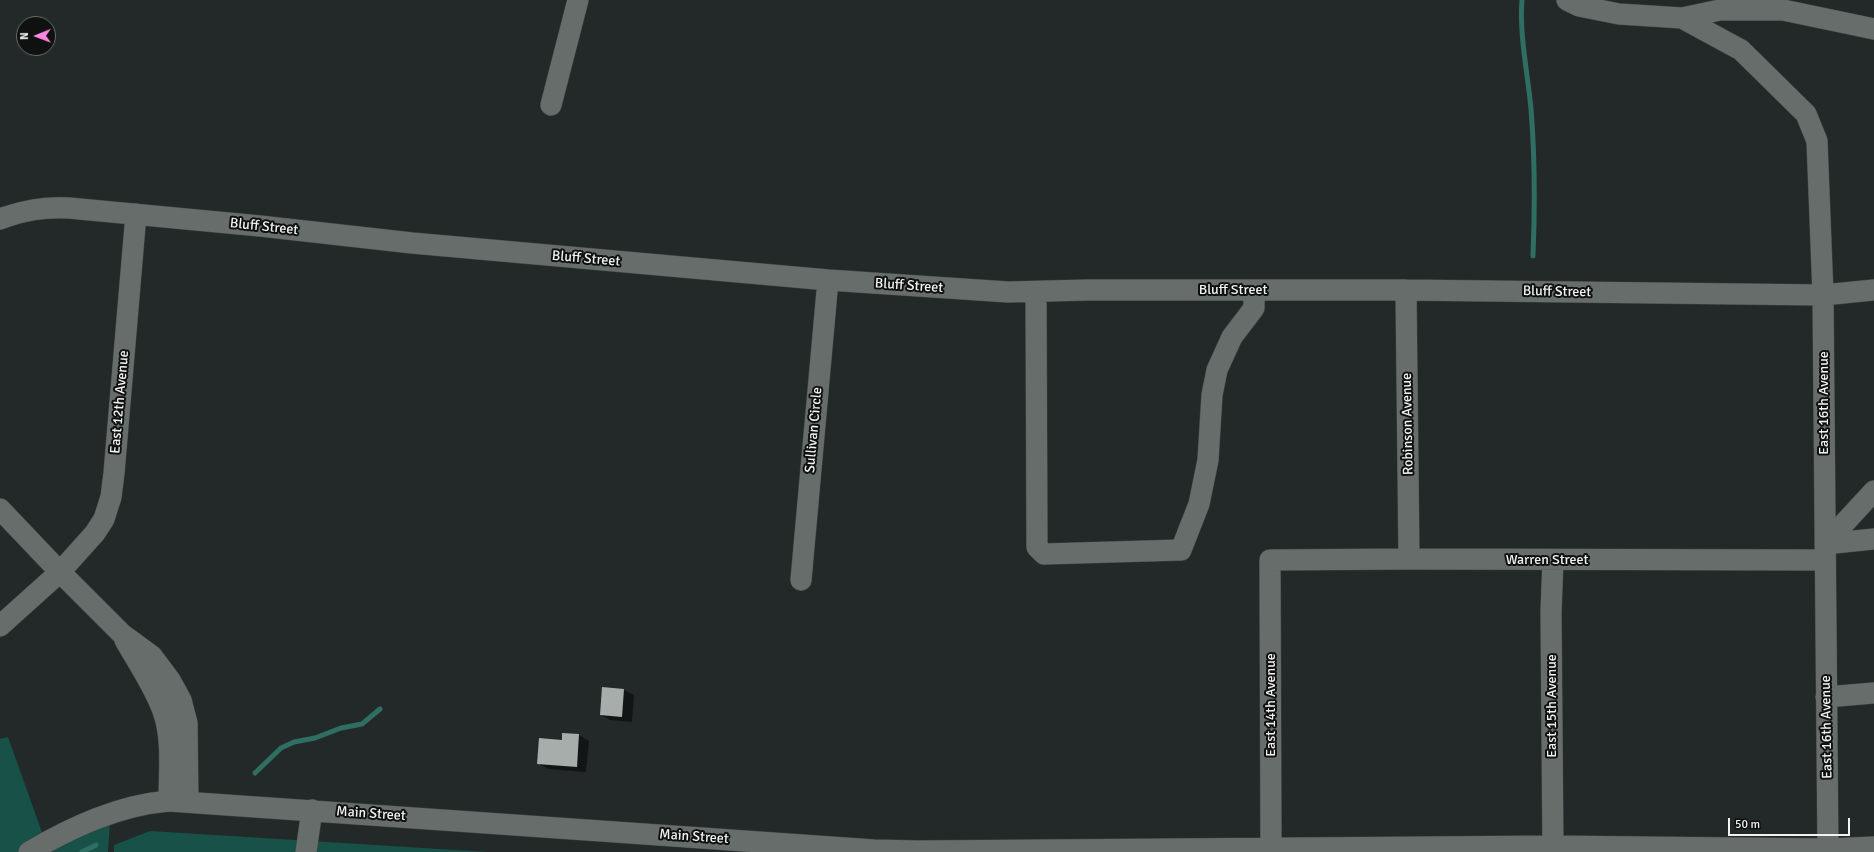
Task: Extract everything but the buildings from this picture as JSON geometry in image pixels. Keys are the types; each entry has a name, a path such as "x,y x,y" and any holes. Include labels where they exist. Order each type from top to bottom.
{"street":[{"path":"551,105 578,0"},
{"path":"1567,0 1579,6 1619,14 1682,18 1720,10 1783,10 1874,29"},
{"name":"East 16th Avenue","path":"1682,18 1741,50 1806,114 1817,141 1823,295 1828,850"},
{"name":"Bluff Street","path":"0,218 44,207 69,208 260,226 412,243 828,280 1008,292 1406,290 1823,295"},
{"name":"East 12th Avenue","path":"0,626 60,572 95,533 104,519 111,496 115,465 136,214"},
{"name":"Sullivan Circle","path":"801,580 828,280"},
{"path":"1036,292 1037,547 1044,554 1181,550 1199,504 1206,467 1212,395 1217,370 1232,336 1254,308 1254,290"},
{"name":"Robinson Avenue","path":"1406,290 1409,559"},
{"path":"1823,295 1874,290"},
{"path":"1825,552 1874,491"},
{"path":"0,509 122,634 152,656 170,680 181,700 187,723 179,801"},
{"name":"Warren Street","path":"1270,560 1553,560 1825,552 1874,539"},
{"name":"East 14th Avenue","path":"1270,560 1271,849"},
{"name":"East 15th Avenue","path":"1553,560 1551,612 1553,849"},
{"path":"1826,697 1874,693"},
{"name":"Main Street","path":"29,852 52,840 128,807 151,802 179,801 312,810 648,843 874,850 1828,850 1874,847"},
{"path":"306,852 312,810"}],"green space":[{"path":"8,737 49,852 0,852 0,739"},
{"path":"110,822 108,852 49,852"},
{"path":"150,831 488,852 114,852 114,845"}],"waterway":[{"path":"1522,0 1522,27 1531,109 1533,146 1533,256"},
{"path":"255,773 281,748 294,742 315,738 341,728 362,724 380,709"},
{"path":"82,852 96,845"}]}
